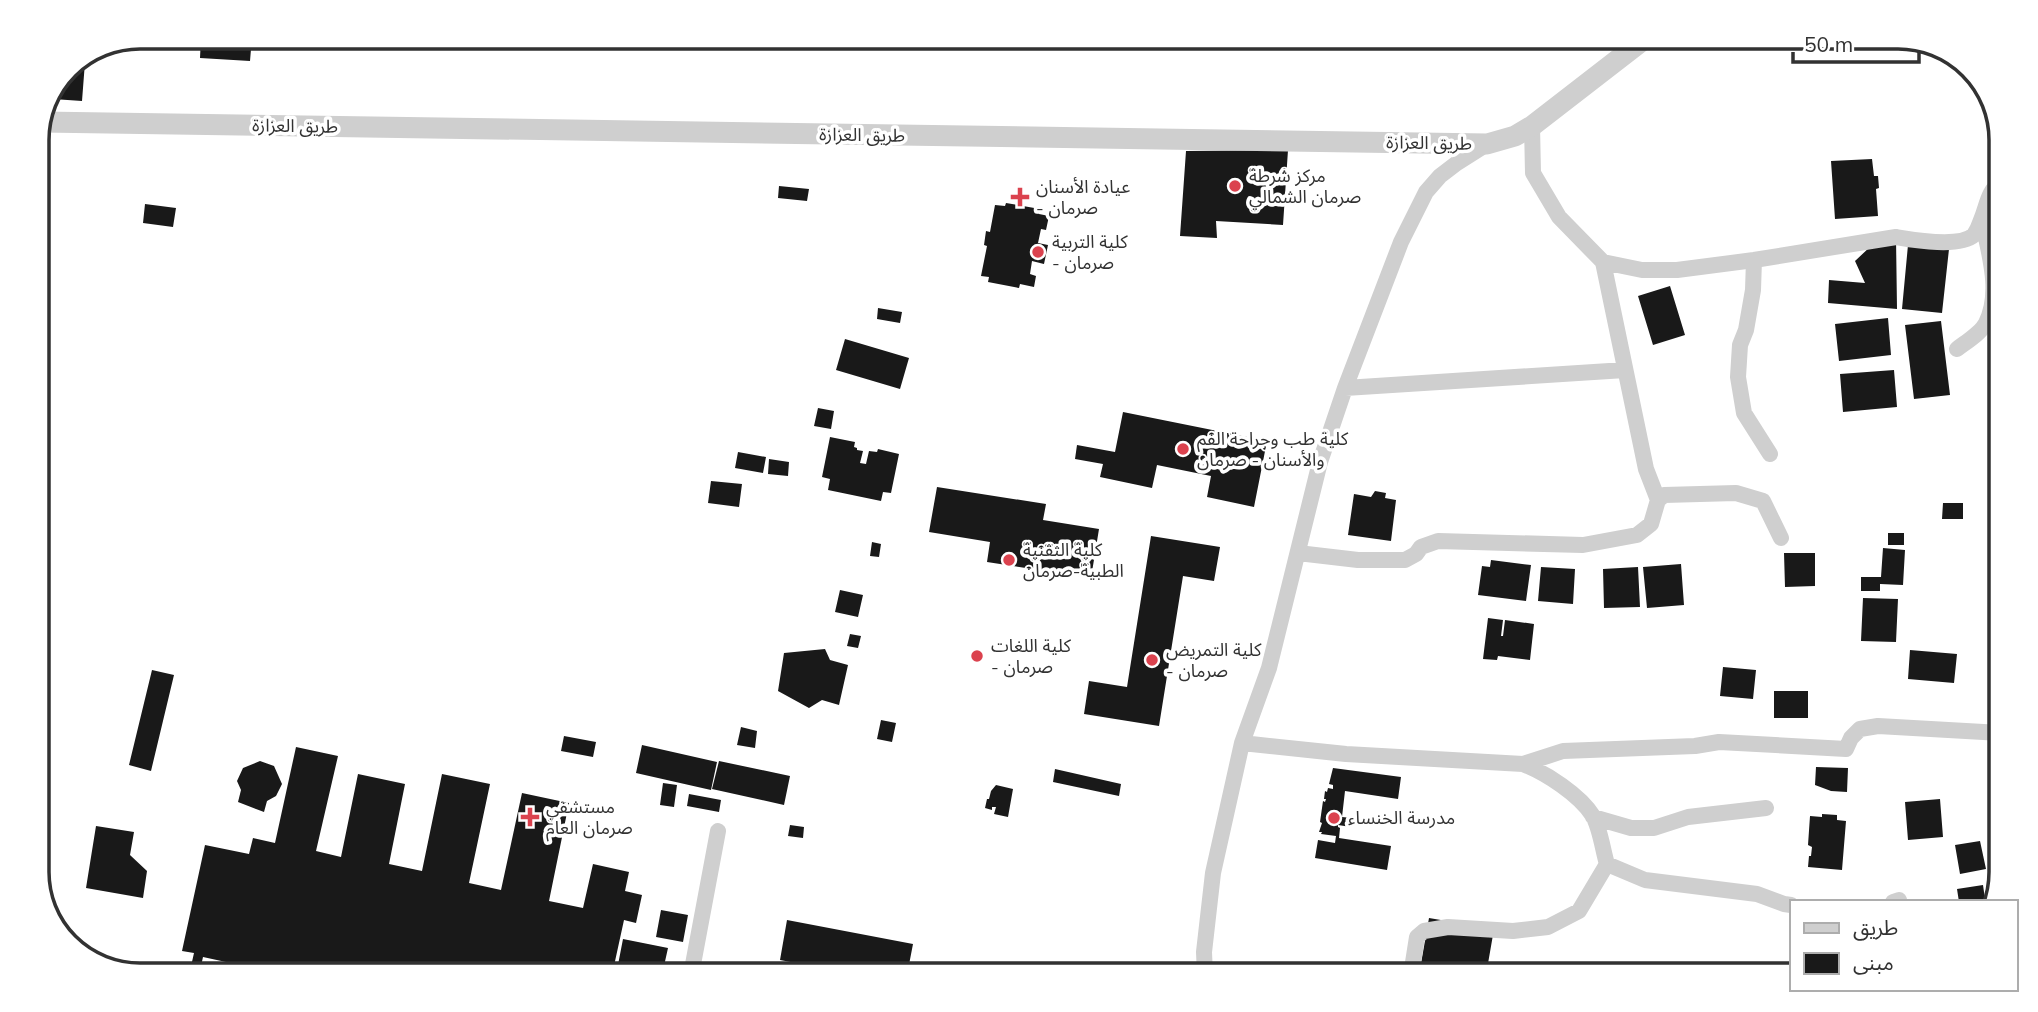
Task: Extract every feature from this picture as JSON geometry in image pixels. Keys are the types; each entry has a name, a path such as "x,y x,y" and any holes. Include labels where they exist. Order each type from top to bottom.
{"street":[{"name":"طريق العزازة","path":"51,122 1487,144 1532,126 1631,49"},
{"path":"1532,126 1533,173 1559,218 1603,262 1642,270 1677,270 1754,260 1896,237 1919,241 1958,242 1973,235 1982,219 1989,194"},
{"path":"1204,963 1213,873 1242,743 1269,668 1320,462 1345,388 1401,242 1426,192 1440,176 1487,144"},
{"path":"1982,219 1989,258"},
{"path":"1754,260 1753,290 1746,330 1740,345 1738,377 1744,413 1770,454"},
{"path":"1603,262 1646,469 1658,500"},
{"path":"1957,349 1985,326 1989,313"},
{"path":"1345,388 1625,370"},
{"path":"1298,553 1358,560 1405,560 1416,554 1421,547 1438,541 1583,545 1637,534 1651,524 1658,500 1664,495 1736,493 1762,501 1781,538"},
{"path":"1523,764 1563,751 1695,746 1719,742 1846,749 1851,738 1860,729 1878,726 1989,732"},
{"path":"1242,743 1346,754 1523,764 1541,771 1571,792 1593,817 1607,864 1579,911 1548,928 1513,931 1448,927 1424,930 1417,937 1413,963"},
{"path":"1593,817 1631,828 1654,828 1688,817 1766,808"},
{"path":"693,963 718,831"},
{"path":"1607,864 1645,880 1757,894 1790,905"}],"building":[{"path":"200,49 251,49 250,61 200,58"},
{"path":"84,69 82,101 58,99"},
{"name":"مركز شرطة صرمان الشمالي","path":"1288,150 1283,225 1216,221 1217,238 1180,236 1186,151"},
{"path":"1872,159 1874,176 1878,176 1878,216 1835,219 1831,161"},
{"path":"779,186 809,189 807,201 778,198"},
{"path":"1006,203 1040,209 1039,214 1049,216 1046,230 1041,229 1038,243 1048,245 1044,264 1032,261 1030,274 1036,276 1034,287 1020,284 1019,288 988,282 989,277 981,276 987,246 984,245 986,231 990,232 995,205 1005,206"},
{"path":"145,204 176,208 173,227 143,223"},
{"path":"1896,237 1897,309 1828,303 1829,280 1865,283 1855,261 1871,246"},
{"path":"1908,245 1949,249 1942,313 1902,309"},
{"path":"1670,286 1685,335 1653,345 1638,296"},
{"path":"878,308 902,312 900,323 877,319"},
{"path":"1888,318 1891,355 1839,361 1835,324"},
{"path":"1941,321 1950,395 1914,399 1905,325"},
{"path":"845,339 909,358 900,389 836,370"},
{"path":"1894,370 1897,407 1843,412 1840,374"},
{"path":"818,408 834,411 831,429 814,426"},
{"path":"1123,412 1267,441 1254,507 1207,497 1211,476 1157,465 1152,488 1100,477 1103,464 1075,459 1077,445 1115,452"},
{"path":"830,437 855,442 854,447 863,451 860,463 866,464 869,451 877,452 878,449 899,454 891,493 883,492 881,501 828,490 830,479 822,477"},
{"path":"738,452 766,457 763,473 735,468"},
{"path":"769,459 789,462 788,476 768,474"},
{"path":"711,481 742,484 739,507 708,503"},
{"path":"937,487 1046,504 1043,520 1099,529 1091,578 987,562 990,542 929,532"},
{"path":"1375,491 1386,493 1385,498 1396,500 1391,541 1348,535 1354,494 1371,497"},
{"path":"1943,503 1963,503 1963,519 1942,519"},
{"path":"1888,533 1904,533 1904,545 1888,545"},
{"path":"1151,536 1220,547 1214,581 1183,576 1159,726 1084,714 1089,681 1127,687"},
{"path":"872,542 881,544 879,557 870,556"},
{"path":"1883,548 1905,550 1903,585 1880,584 1880,591 1861,591 1861,577 1881,577"},
{"path":"1784,553 1815,553 1815,586 1785,587"},
{"path":"1491,560 1531,565 1526,601 1478,595 1482,566 1490,567"},
{"path":"1681,564 1684,605 1647,608 1643,567"},
{"path":"1541,567 1575,569 1573,604 1538,601"},
{"path":"1638,567 1640,607 1604,608 1603,569"},
{"path":"840,590 863,595 858,617 835,612"},
{"path":"1863,598 1898,599 1896,642 1861,641"},
{"path":"1488,618 1503,620 1501,636 1505,620 1534,624 1530,660 1498,656 1497,660 1483,659"},
{"path":"850,634 861,636 858,648 847,646"},
{"path":"825,649 830,660 848,665 839,705 822,700 809,708 778,691 784,653"},
{"path":"1910,650 1957,654 1954,683 1908,679"},
{"path":"1723,667 1756,670 1753,699 1720,696"},
{"path":"152,670 174,675 151,771 129,765"},
{"path":"1774,691 1808,691 1808,718 1774,718"},
{"path":"881,720 896,723 892,742 877,739"},
{"path":"741,727 757,731 755,748 737,745"},
{"path":"564,736 596,742 593,757 561,751"},
{"path":"642,745 717,762 711,790 636,773"},
{"path":"296,747 338,756 316,851 341,857 358,774 405,784 389,864 422,871 442,774 490,784 469,883 501,890 522,793 569,803 549,901 583,908 593,864 629,872 625,891 642,895 636,923 624,920 615,963 226,963 203,957 202,963 192,963 194,953 182,951 205,845 249,854 253,838 275,843"},
{"path":"260,761 274,766 282,784 276,796 267,801 264,812 238,802 241,790 237,781 243,768"},
{"path":"719,761 790,776 784,805 712,789"},
{"path":"1816,767 1848,768 1847,792 1831,791 1815,785"},
{"path":"1333,768 1401,777 1398,799 1345,791 1342,817 1352,818 1351,827 1338,825 1339,838 1391,846 1387,870 1315,858 1318,840 1335,843 1336,836 1319,832 1323,801 1326,799 1325,791 1327,792 1328,788 1333,789 1333,785 1329,784"},
{"path":"1055,769 1121,784 1119,796 1053,782"},
{"path":"663,783 677,785 674,807 660,805"},
{"path":"996,785 1013,789 1008,817 994,814 996,807 992,807 992,810 985,808"},
{"path":"689,794 721,800 719,812 687,806"},
{"path":"1940,799 1943,837 1908,840 1905,802"},
{"path":"1822,814 1837,815 1837,820 1846,821 1842,870 1808,867 1812,847 1808,845 1810,816 1822,817"},
{"path":"790,825 804,827 803,838 788,836"},
{"path":"96,826 134,832 130,855 147,871 143,898 86,888"},
{"path":"1980,841 1986,869 1960,874 1955,845"},
{"path":"1983,885 1984,900 1959,900 1957,889"},
{"path":"661,910 688,915 683,942 656,937"},
{"path":"1429,918 1494,929 1488,963 1421,963"},
{"path":"787,920 913,944 909,963 796,963 780,960"},
{"path":"623,939 668,948 665,963 618,963"}],"place":[{"name":"مركز شرطة صرمان الشمالي","path":"1235,186"},
{"name":"عيادة الأسنان - صرمان","path":"1020,197"},
{"name":"كلية التربية - صرمان","path":"1038,252"},
{"name":"كلية طب وجراحة الفم والأسنان - صرمان","path":"1183,449"},
{"name":"كلية التقنية الطبية-صرمان","path":"1009,560"},
{"name":"كلية اللغات - صرمان","path":"977,656"},
{"name":"كلية التمريض - صرمان","path":"1152,660"},
{"name":"مستشفي صرمان العام","path":"530,817"},
{"name":"مدرسة الخنساء","path":"1334,818"}]}
